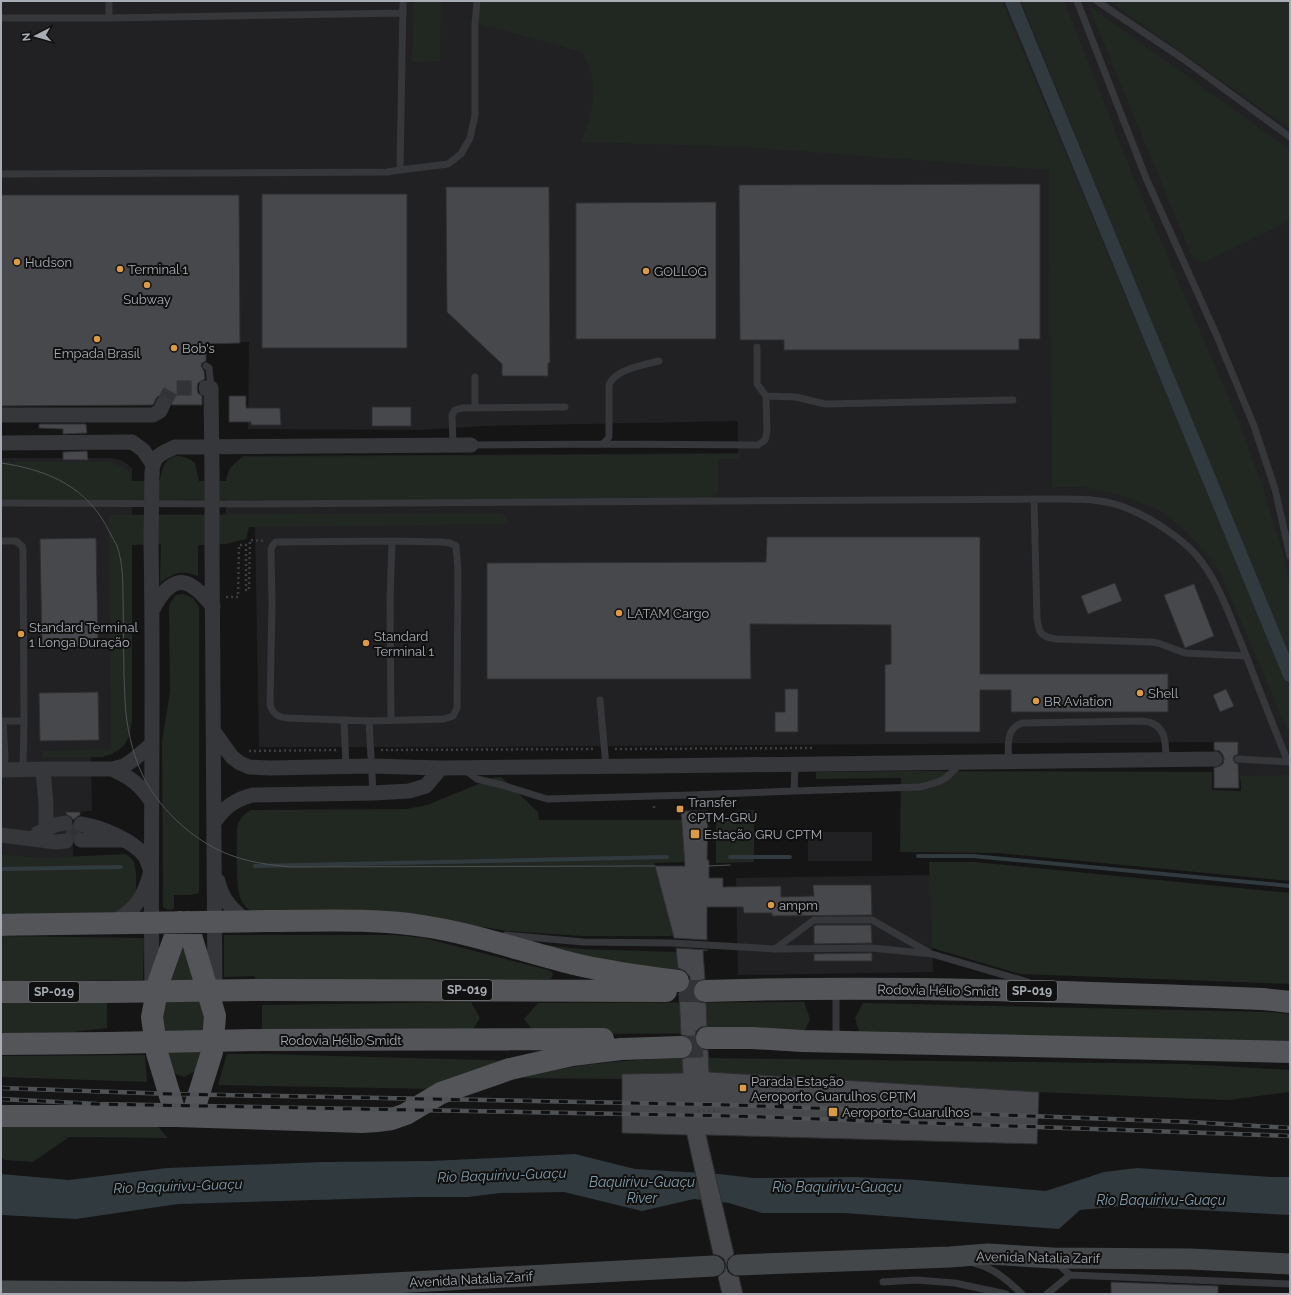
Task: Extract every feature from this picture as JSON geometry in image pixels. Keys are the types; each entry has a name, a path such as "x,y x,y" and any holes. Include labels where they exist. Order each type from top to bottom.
{"main road":[{"path":"1,925 151,922 349,921 385,922 432,927"},
{"path":"184,922 215,1016 212,1052 184,1116"},
{"path":"184,922 159,982 152,1017 157,1053 184,1116"},
{"name":"SP-019","path":"1,992 679,986 648,977 584,966 462,933 432,927"},
{"name":"Rodovia Hélio Smidt","path":"705,986 744,982 773,989 1057,991 1264,999 1290,1002"},
{"path":"707,1042 752,1038 802,1041 1290,1052"},
{"name":"Rodovia Hélio Smidt","path":"1,1044 262,1040 681,1043 572,1055 510,1069 441,1093 406,1114 392,1119 362,1122 184,1116"},
{"path":"1,1116 184,1116"},
{"name":"Avenida Natalia Zarif","path":"738,1265 950,1257 988,1254 1053,1258 1190,1259 1290,1264"},
{"name":"Avenida Natalia Zarif","path":"1,1291 108,1293 226,1292 714,1266"}],"street":[{"path":"209,388 212,447 215,1016"},
{"path":"1,415 153,415 160,411 164,404"},
{"path":"1,443 132,442 143,450 152,468 152,1017"},
{"path":"152,468 160,454 175,447 471,445"},
{"path":"153,609 163,592 170,585 184,582 191,584 198,589 213,607"},
{"path":"214,732 232,757 249,767 269,768 371,766 442,768 1214,759"},
{"path":"2,773 23,769 112,769 129,763 152,744"},
{"path":"214,823 218,815 235,801 241,797 253,794 373,793 409,791 426,786 442,768"},
{"path":"44,769 46,835"},
{"path":"112,769 134,780 152,802"},
{"path":"81,832 104,829 125,840 145,856 151,871 147,888 135,906 126,915 112,923"},
{"path":"1,835 29,839 66,832"},
{"path":"214,868 219,889 228,905 246,922"}],"lane":[{"path":"109,1 109,18"},
{"path":"400,170 404,13 403,1"},
{"path":"1,174 387,172 448,164 461,154 470,138 475,115 475,24 477,1"},
{"path":"1077,1 1146,178 1216,334 1254,426 1275,489 1290,556"},
{"path":"1096,1 1182,58 1290,137"},
{"path":"1,18 109,18 404,13"},
{"path":"471,445 758,445 765,440 767,432 766,396 758,384 757,347"},
{"path":"602,444 606,442 610,436 611,380 621,372 659,361"},
{"path":"206,366 209,368 210,372 209,388"},
{"path":"475,377 475,408"},
{"path":"766,396 796,396 825,404 1013,400"},
{"path":"453,445 452,415 455,410 462,408 565,407"},
{"path":"1034,499 1037,619 1040,632 1044,636 1056,639 1150,642 1185,653 1246,656"},
{"path":"1,503 247,504 1088,499 1120,505 1147,517 1177,538 1200,560 1212,578 1226,605 1289,762 1238,760"},
{"path":"1,541 16,541 22,546 23,550 23,769"},
{"path":"391,720 390,600 392,541"},
{"path":"392,541 442,542 453,544 456,548 458,570 458,688 457,708 454,716 444,719 369,721 280,717 274,713 270,705 272,549 276,542 392,541"},
{"path":"600,700 606,766"},
{"path":"344,720 346,767"},
{"path":"2,773 5,758 2,721 24,721"},
{"path":"369,721 373,793"},
{"path":"1009,762 1010,733 1012,728 1022,724 1142,721 1148,721 1156,724 1162,730 1166,742 1166,760"},
{"path":"462,767 477,780 502,785 547,799 690,796 920,787 935,784 949,776 960,763"},
{"path":"794,764 794,791"},
{"path":"775,949 814,920 872,920 932,954"},
{"path":"432,927 583,942 672,943 775,949 872,948 932,954 1057,991"},
{"path":"836,989 836,1041"},
{"path":"950,1257 983,1265 993,1270 1007,1280 1022,1294"},
{"path":"1053,1258 1070,1275"},
{"path":"1047,1294 1070,1275 1290,1284"},
{"path":"883,1282 916,1280 955,1283 1006,1294"}],"path":[{"path":"227,597 238,597 239,545 246,545 246,590 249,590 250,540 255,540"},
{"path":"370,750 819,748"},
{"path":"244,750 345,750"},
{"path":"698,1111 719,1111"}],"shaded area":[{"path":"1,1 1290,1 1290,781 1239,781 1239,788 1214,788 1214,742 259,747 255,527 226,528 226,481 228,472 243,456 738,453 738,421 483,426 421,430 248,429 249,342 1,346"},
{"path":"414,1 441,1 440,61 412,62"},
{"path":"481,1 1002,1 1290,690 1290,734 1219,570 1190,535 1161,511 1124,496 1084,487 1052,487 1049,170 745,147 581,142 590,117 593,99 593,81 589,64 582,52 477,23"},
{"path":"1021,1 1064,1 1132,174 1237,417 1261,482 1282,550 1290,585 1290,661"},
{"path":"1109,1 1290,1 1290,129"},
{"path":"1088,5 1290,150 1290,221 1205,262 1193,259"},
{"path":"740,454 741,459 718,459 718,493 711,499 1,500 1,462 109,462 124,467 131,473 132,481 160,481 161,473 167,462 171,458 181,456 195,463 199,481 226,481 230,468 243,457"},
{"path":"1,458 112,458 123,461 132,468 132,720 130,735 124,746 112,754 102,757 91,757 92,811 72,812 73,857 43,858 1,854"},
{"path":"500,513 505,516 508,524 249,527 246,539 226,544 198,545 198,576 187,573 178,573 160,583 161,544 132,545 132,720 127,739 116,752 102,757 43,757 43,751 111,749 109,515"},
{"path":"183,594 193,598 199,607 199,893 190,895 174,895 174,909 168,910 163,907 162,741 170,692 169,605 176,595"},
{"path":"816,772 1212,772 1212,790 1241,791 1241,776 1290,775 1290,881 998,853 900,852 901,778 816,779"},
{"path":"501,777 538,812 539,820 682,820 685,862 654,863 673,936 582,936 508,931 447,921 254,914 241,900 237,876 237,828 242,818 251,810 407,809 427,805 493,778"},
{"path":"754,810 754,862 716,863 716,820 733,820 733,811"},
{"path":"808,832 872,832 872,861 808,861"},
{"path":"1,854 43,858 126,854 134,862 136,873 136,892 132,901 116,914 1,921"},
{"path":"929,862 974,862 1290,893 1290,984 1020,974 932,948"},
{"path":"930,875 933,972 738,975 736,878"},
{"path":"224,935 395,935 424,938 548,970 553,973 550,979 256,982 255,976 224,977"},
{"path":"1,936 144,938 143,980 1,982"},
{"path":"520,942 580,949 677,952 678,976"},
{"path":"184,944 206,1012 205,1037 197,1070 184,1077 176,1074 171,1067 164,1039 162,1015 172,960"},
{"path":"471,1002 480,1018 470,1034 262,1036 262,1005"},
{"path":"804,1002 810,1019 804,1033 536,1034 524,1019 538,1003"},
{"path":"1,1003 107,1003 107,1028 48,1035 1,1035"},
{"path":"863,1003 1266,1012 1290,1014 1290,1045 860,1035 855,1018"},
{"path":"227,1054 520,1061 439,1089 218,1085"},
{"path":"145,1055 147,1082 1,1077 1,1056"},
{"path":"682,1058 683,1073 623,1074 623,1079 523,1078 562,1069 602,1063"},
{"path":"708,1058 1185,1064 1290,1070 1290,1092 1228,1100 1039,1092 709,1072"},
{"path":"156,1124 168,1138 69,1137 33,1162 5,1160 1,1157 1,1126"}],"water":[{"name":"Baquirivu-Guaçu River","path":"575,1154 635,1169 719,1174 753,1178 855,1177 917,1180 1046,1191 1104,1172 1137,1168 1290,1177 1290,1215 1122,1206 1080,1210 1059,1229 844,1213 762,1213 729,1203 694,1199 642,1211 564,1192 500,1193 468,1197 418,1197 178,1204 76,1219 1,1215 1,1174 69,1180 167,1168 323,1162 430,1161"}],"building":[{"path":"1040,184 1040,339 1019,339 1019,350 784,350 784,340 740,340 739,185"},
{"path":"446,187 549,187 550,363 548,363 548,376 502,376 502,364 447,312"},
{"path":"262,194 407,194 407,348 262,348"},
{"name":"Terminal 1","path":"1,195 239,195 240,343 206,344 206,361 202,363 201,366 204,371 205,379 198,383 197,388 198,393 202,396 202,405 172,405 170,398 162,395 157,397 153,405 1,406"},
{"name":"GOLLOG","path":"716,202 716,339 576,339 576,203"},
{"path":"229,396 246,396 246,408 280,408 281,425 251,425 251,422 229,422"},
{"path":"372,407 411,407 411,426 372,426"},
{"path":"39,424 86,424 87,433 63,434 63,429 39,428"},
{"path":"87,451 88,460 63,460 63,452"},
{"path":"767,537 980,537 980,674 1168,674 1168,712 1011,712 1011,690 980,690 980,732 885,732 885,665 891,664 891,625 750,624 751,679 487,679 487,563 766,562"},
{"path":"96,538 98,646 42,647 40,539"},
{"path":"1115,583 1122,601 1088,614 1081,596"},
{"path":"1194,584 1214,636 1185,648 1164,595"},
{"path":"785,689 798,689 798,732 775,732 775,712 785,712"},
{"path":"1226,689 1234,706 1220,712 1213,695"},
{"path":"98,692 99,740 40,741 39,693"},
{"path":"1214,742 1238,742 1238,754 1234,756 1233,759 1235,763 1238,764 1239,788 1214,788 1214,768 1223,764 1224,759 1220,751 1214,750"},
{"path":"681,811 708,811 707,860 709,860 709,878 723,878 723,887 781,886 781,897 814,896 813,885 871,885 872,915 772,916 772,913 744,913 743,907 707,907 707,940 674,938 655,866 685,866"},
{"path":"66,812 80,812 80,815 73,820 66,814"},
{"path":"73,827 77,832 73,836 66,832 71,830"},
{"path":"871,925 872,943 814,944 814,926"},
{"path":"676,948 708,950 703,951 705,979 698,981 694,985 693,991 694,997 699,1002 706,1003 707,1026 701,1027 696,1031 695,1038 696,1044 700,1049 708,1050 709,1072 1039,1092 1037,1144 706,1135 734,1254 728,1259 726,1266 728,1272 739,1277 743,1294 722,1294 718,1277 724,1272 726,1265 724,1259 713,1254 687,1135 622,1133 622,1074 683,1073 682,1059 688,1057 692,1053 693,1046 691,1040 687,1036 681,1035 679,993 688,988 690,977 685,971 678,968"},
{"path":"872,953 872,961 814,961 814,954"},
{"path":"1111,1282 1218,1286 1218,1294 1111,1294"}],"waterway":[{"path":"1012,1 1290,675"},
{"path":"918,856 973,856 1290,886"},
{"path":"255,866 667,857"},
{"path":"730,857 790,857"},
{"path":"1,869 121,867"}],"tunnel":[{"path":"163,404 172,388 206,388"},
{"path":"66,832 81,832"},
{"path":"679,991 705,991"},
{"path":"681,1047 708,1046"}],"tram line":[{"path":"1,463 35,470 51,476 78,492 101,517 117,546 123,586 125,700 128,729 133,748 143,776 160,802 182,826 195,836 222,852 236,857 263,864 290,867 655,866"},
{"path":"707,866 730,865"}],"railway":[{"path":"1,1088 173,1094 733,1105 1191,1122 1290,1128"},
{"path":"1,1099 97,1104 733,1116 1290,1136"}],"place":[{"name":"Hudson","path":"17,262"},
{"name":"Terminal 1","path":"120,269"},
{"name":"GOLLOG","path":"646,271"},
{"name":"Subway","path":"147,285"},
{"name":"Empada Brasil","path":"97,339"},
{"name":"Bob's","path":"174,348"},
{"name":"LATAM Cargo","path":"619,613"},
{"name":"Standard Terminal 1 Longa Duração","path":"21,634"},
{"name":"Standard Terminal 1","path":"366,643"},
{"name":"Shell","path":"1140,693"},
{"name":"BR Aviation","path":"1036,701"},
{"name":"Transfer CPTM-GRU","path":"680,809"},
{"name":"Estação GRU CPTM","path":"695,834"},
{"name":"ampm","path":"771,905"},
{"name":"Parada Estação Aeroporto Guarulhos CPTM","path":"743,1088"},
{"name":"Aeroporto-Guarulhos","path":"833,1112"}],"water label":[{"name":"Rio Baquirivu-Guaçu","path":"502,1175"},
{"name":"Rio Baquirivu-Guaçu","path":"178,1186"},
{"name":"Rio Baquirivu-Guaçu","path":"837,1187"},
{"name":"Rio Baquirivu-Guaçu","path":"1161,1200"}]}
